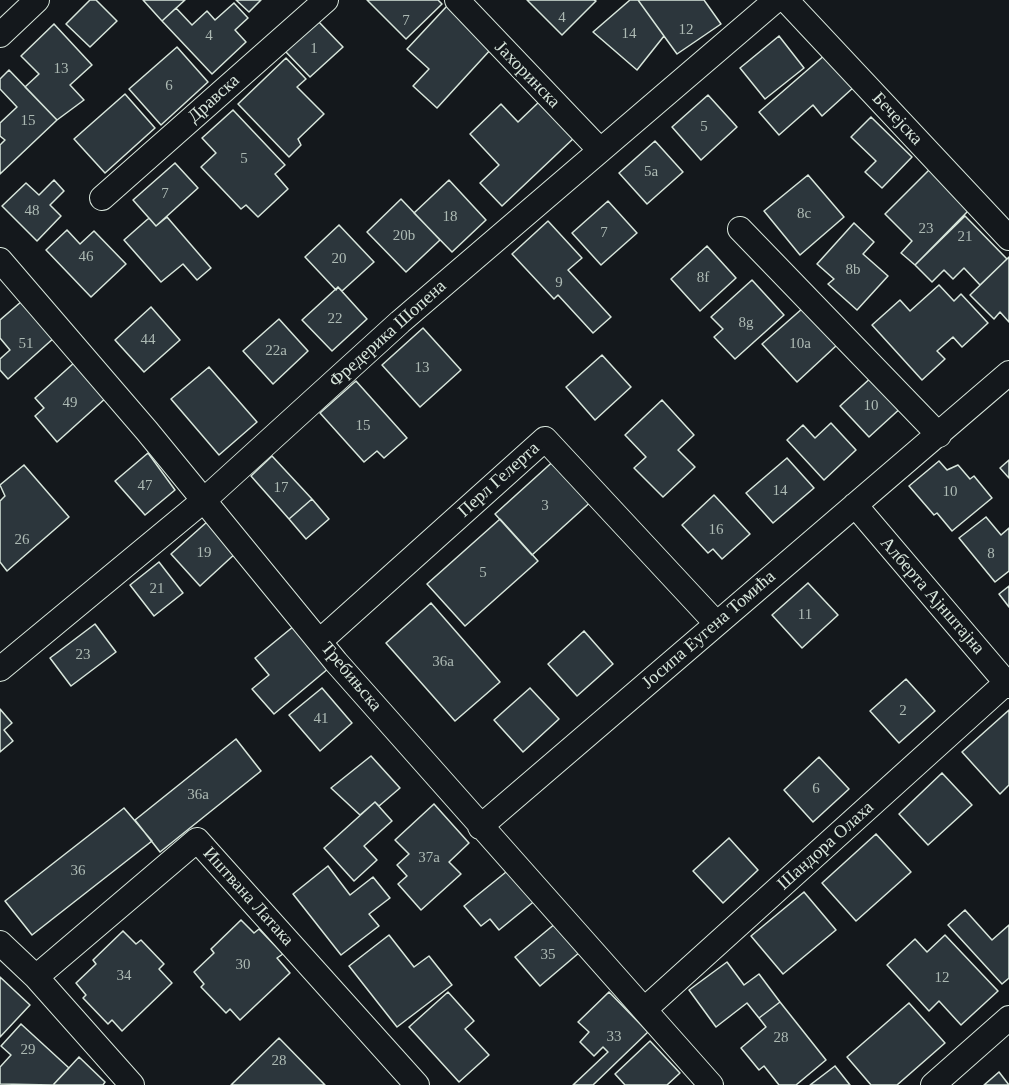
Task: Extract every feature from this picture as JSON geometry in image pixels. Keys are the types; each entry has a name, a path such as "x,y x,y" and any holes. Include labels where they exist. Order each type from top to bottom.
{"street":[{"path":"0,35 37,0"},
{"name":"Дравска","path":"102,198 326,0"},
{"name":"Јахоринска","path":"457,0 599,149"},
{"name":"Фредерика Шопена","path":"0,669 203,501 400,322 599,149 776,0"},
{"name":"Бечејска","path":"786,0 1009,238"},
{"path":"740,230 939,435"},
{"name":"Требињска","path":"0,260 147,431 320,641 480,826 711,1085"},
{"name":"Јосипа Еугена Томића","path":"480,826 939,435 1009,372"},
{"name":"Перл Гелерта","path":"320,641 545,439 716,623"},
{"name":"Алберта Ајнштајна","path":"855,506 1008,684"},
{"name":"Шандора Олаха","path":"645,1009 1008,684"},
{"name":"Иштвана Латака","path":"36,977 198,840 417,1085"},
{"path":"0,943 36,977 132,1085"},
{"path":"933,1085 1007,1025"}],"building":[{"path":"90,0 96,0 117,21 90,47 66,24"},
{"path":"143,0 185,0 162,21"},
{"path":"236,0 261,0 249,12"},
{"path":"367,0 438,0 442,4 406,39"},
{"path":"527,0 594,0 596,1 562,35"},
{"path":"630,0 638,0 664,36 637,70 593,32"},
{"path":"638,0 704,0 721,24 677,54"},
{"path":"234,3 248,18 235,30 246,42 212,74 162,21 176,8 192,25 207,11 215,20"},
{"path":"447,6 492,48 437,108 413,86 429,69 407,49"},
{"path":"317,20 343,47 310,77 285,51"},
{"path":"54,24 92,65 70,85 84,100 57,120 25,87 39,74 21,56"},
{"path":"779,36 804,68 765,99 740,68"},
{"path":"177,47 208,82 161,125 129,89"},
{"path":"826,54 854,87 822,116 813,105 779,135 759,112"},
{"path":"286,58 306,79 297,87 324,114 298,139 301,145 289,157 238,104"},
{"path":"9,70 57,120 0,174 0,145 5,140 0,136 0,123 17,107 0,89 0,79"},
{"path":"125,94 155,128 105,173 74,139"},
{"path":"708,95 737,127 701,160 672,127"},
{"path":"541,100 576,136 502,206 480,183 499,165 470,134 501,104 518,122"},
{"path":"233,110 285,165 275,174 288,189 258,217 246,205 241,209 201,167 216,153 202,138"},
{"path":"871,117 912,157 882,188 865,172 876,161 851,137"},
{"path":"655,141 683,172 647,204 619,173"},
{"path":"175,163 198,188 156,226 133,200"},
{"path":"930,169 970,209 915,265 901,253 912,241 885,214"},
{"path":"808,175 844,217 800,255 764,211"},
{"path":"54,180 64,191 50,205 61,216 37,241 2,206 26,183 39,195"},
{"path":"449,180 486,220 452,252 414,213"},
{"path":"401,199 440,240 406,272 367,232"},
{"path":"608,201 637,233 601,265 572,233"},
{"path":"965,216 1007,259 980,285 964,268 953,279 944,270 932,282 915,265"},
{"path":"167,217 211,268 197,280 183,264 161,282 124,240 149,218 156,226"},
{"path":"548,221 582,258 568,270 611,317 593,333 558,295 554,299 512,254"},
{"path":"854,223 874,242 863,254 888,276 857,310 828,284 834,279 817,264"},
{"path":"339,225 374,262 342,291 338,287 336,290 305,257"},
{"path":"67,230 80,244 94,231 126,264 91,297 46,250"},
{"path":"707,246 736,278 700,311 671,279"},
{"path":"1009,257 1009,322 1000,312 994,319 970,295"},
{"path":"752,280 784,315 735,359 714,337 723,329 711,317"},
{"path":"939,285 954,301 961,294 988,323 962,347 953,337 937,351 945,359 922,380 872,325 900,300 910,311"},
{"path":"338,287 367,319 332,351 302,320"},
{"path":"22,301 55,337 8,379 0,370 0,359 10,350 0,338 0,320"},
{"path":"151,307 180,340 144,372 115,340"},
{"path":"803,308 837,345 797,382 762,344"},
{"path":"279,319 308,351 273,384 243,351"},
{"path":"423,328 461,370 420,407 382,365"},
{"path":"602,355 631,387 595,420 566,387"},
{"path":"75,362 107,397 57,442 35,416 44,408 35,398"},
{"path":"209,367 257,422 219,455 171,399"},
{"path":"874,375 903,406 869,437 840,406"},
{"path":"356,381 407,438 384,458 377,451 364,462 320,413"},
{"path":"662,400 694,435 678,450 695,467 663,497 634,468 646,457 625,435"},
{"path":"831,423 856,450 824,480 787,440 803,425 815,438"},
{"path":"148,453 175,490 145,515 115,481"},
{"path":"272,456 312,499 289,519 251,476"},
{"path":"558,457 595,498 532,555 495,514"},
{"path":"787,458 814,488 773,523 746,493"},
{"path":"1009,460 1009,478 1000,468"},
{"path":"939,461 947,470 958,465 970,479 974,476 992,498 952,531 937,513 934,515 909,486"},
{"path":"24,465 69,517 7,571 0,562 0,501 5,496 0,485"},
{"path":"714,495 750,534 722,559 713,549 708,553 682,525"},
{"path":"312,499 329,519 306,539 289,519"},
{"path":"986,517 1001,535 1009,528 1009,571 995,582 959,538"},
{"path":"500,519 538,561 465,626 427,584"},
{"path":"208,521 237,552 200,586 171,554"},
{"path":"159,562 183,593 154,616 130,585"},
{"path":"808,583 838,615 802,648 772,615"},
{"path":"1009,586 1009,607 999,594"},
{"path":"431,603 500,682 455,721 386,643"},
{"path":"95,624 116,652 71,686 50,658"},
{"path":"294,626 329,668 274,714 252,689 269,675 255,658"},
{"path":"584,631 613,664 577,696 548,664"},
{"path":"906,679 935,711 899,743 870,711"},
{"path":"322,688 352,723 320,751 289,715"},
{"path":"530,688 559,719 523,752 494,720"},
{"path":"0,709 12,723 4,730 13,741 0,752"},
{"path":"1009,710 1009,785 1000,794 962,752"},
{"path":"236,739 261,771 160,852 135,820"},
{"path":"371,756 400,788 379,806 375,802 360,815 331,788"},
{"path":"819,757 849,789 813,822 784,790"},
{"path":"942,773 972,805 928,845 899,814"},
{"path":"375,802 392,821 364,846 377,860 354,881 324,848"},
{"path":"434,804 469,843 449,862 461,874 421,910 398,884 407,876 397,865 409,854 395,840"},
{"path":"124,808 152,841 32,935 5,901"},
{"path":"876,834 911,872 856,921 822,883"},
{"path":"729,838 758,870 723,903 693,871"},
{"path":"328,866 350,895 373,877 390,898 369,914 379,926 341,955 293,894"},
{"path":"511,868 537,899 499,930 490,919 481,926 464,906"},
{"path":"804,892 836,930 783,974 751,936"},
{"path":"965,910 992,940 1009,925 1009,978 1002,984 948,925"},
{"path":"241,920 254,933 259,929 283,954 277,958 290,973 240,1020 230,1009 226,1013 201,987 204,984 194,972 214,953 211,949"},
{"path":"556,923 580,952 540,986 515,957"},
{"path":"123,931 136,944 141,940 164,964 159,969 172,983 122,1031 112,1020 108,1024 83,998 86,995 76,983 96,964 93,960"},
{"path":"389,935 414,967 429,956 452,985 397,1027 349,966"},
{"path":"945,935 998,991 961,1025 939,1001 929,1011 887,965 915,939 927,952"},
{"path":"727,962 744,985 759,974 780,1002 759,1018 747,1003 716,1027 689,990"},
{"path":"0,977 30,1005 0,1037"},
{"path":"448,992 474,1021 465,1029 489,1055 459,1082 409,1027"},
{"path":"609,992 648,1032 593,1085 573,1085 608,1052 603,1047 594,1056 580,1042 589,1032 578,1022"},
{"path":"780,1002 826,1060 796,1085 779,1085 764,1066 759,1070 741,1048 766,1027 759,1018"},
{"path":"909,1003 945,1043 897,1085 871,1085 847,1057"},
{"path":"21,1024 69,1068 53,1085 0,1084 0,1067 11,1055 1,1046"},
{"path":"279,1038 325,1085 231,1085"},
{"path":"650,1041 680,1073 667,1085 625,1085 615,1074"},
{"path":"79,1057 105,1082 103,1085 53,1085"},
{"path":"835,1066 850,1085 810,1085"},
{"path":"999,1072 1009,1085 984,1085"}]}
